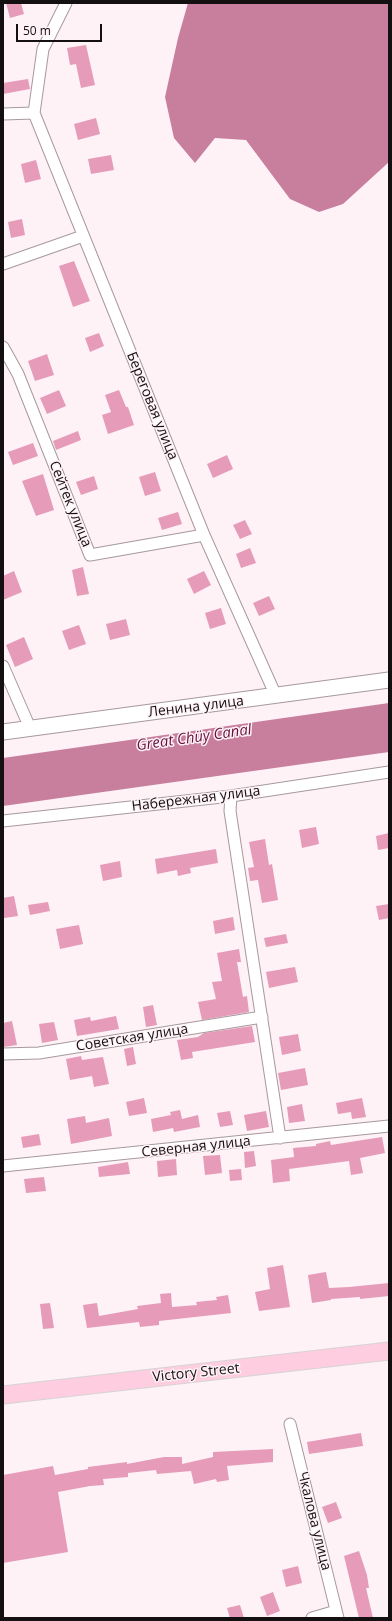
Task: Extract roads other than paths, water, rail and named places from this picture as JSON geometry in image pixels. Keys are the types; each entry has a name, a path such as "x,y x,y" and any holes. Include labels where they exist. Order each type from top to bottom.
{"main road":[{"name":"Victory Street","path":"3,1395 389,1351"}],"street":[{"name":"Береговая улица","path":"66,3 43,49 34,113 204,535 276,696"},
{"path":"3,114 34,113"},
{"path":"3,264 83,236"},
{"name":"Сейтек улица","path":"3,347 18,374 90,555 204,535"},
{"path":"3,666 30,728"},
{"name":"Ленина улица","path":"3,732 389,680"},
{"name":"Набережная улица","path":"3,821 230,796 389,772"},
{"path":"230,796 230,811 280,1138"},
{"name":"Советская улица","path":"3,1054 39,1053 262,1018"},
{"name":"Северная улица","path":"3,1166 389,1126"},
{"name":"Чкалова улица","path":"290,1424 337,1614"},
{"path":"312,1618 337,1614"}],"water":[{"path":"188,3 389,3 389,162 343,204 319,212 290,199 246,140 215,138 195,163 174,138 165,97 178,38"},
{"name":"Great Chüy Canal","path":"389,703 389,752 3,806 3,758"}]}
